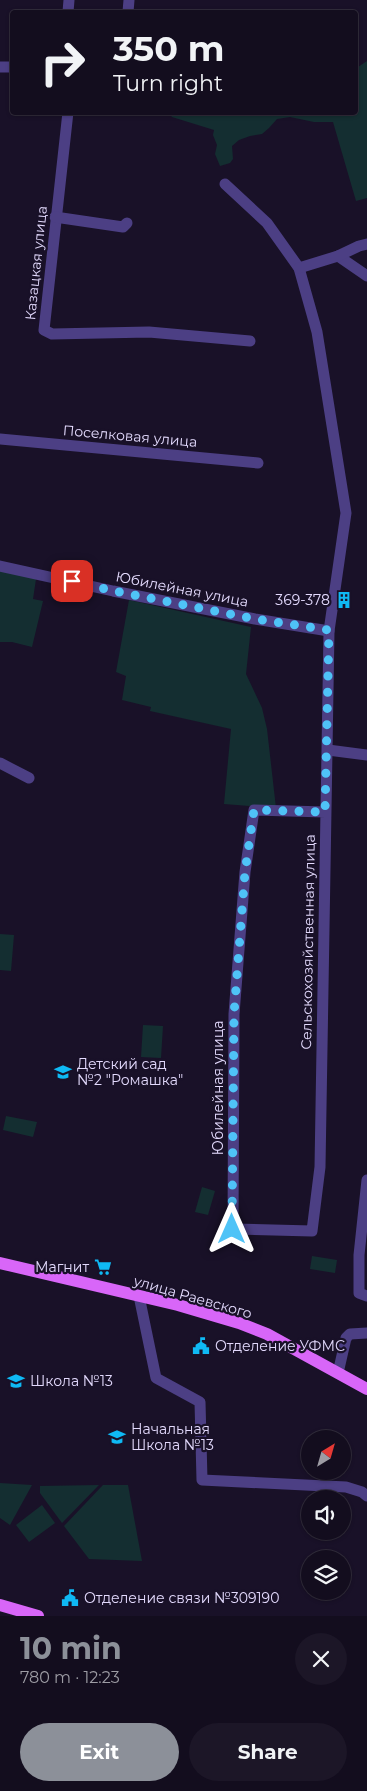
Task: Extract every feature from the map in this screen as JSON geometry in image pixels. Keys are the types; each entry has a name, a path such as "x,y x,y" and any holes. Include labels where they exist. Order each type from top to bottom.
{"main road":[{"name":"улица Раевского","path":"0,1263 139,1296 239,1323 267,1334 367,1389"},
{"path":"0,1605 38,1616"}],"street":[{"name":"Казацкая улица","path":"68,115 44,330 52,334 149,332 250,341"},
{"name":"Сельскохозяйственная улица","path":"226,184 267,223 299,268 317,332 346,513 329,630 320,1167 312,1231"},
{"path":"55,217 123,227 127,223"},
{"path":"299,268 338,256 367,244"},
{"path":"338,256 367,276"},
{"name":"Поселковая улица","path":"0,439 258,463"},
{"name":"Юбилейная улица","path":"0,566 255,619 329,630"},
{"path":"328,750 367,756"},
{"path":"0,762 29,778"},
{"name":"Юбилейная улица","path":"312,1231 232,1229 234,1014 245,872 254,810 325,812"},
{"path":"367,1180 359,1264 359,1293 367,1296"},
{"path":"139,1296 156,1378 200,1402 202,1480 346,1487 362,1492 367,1496"},
{"path":"338,1373 346,1338 350,1334 367,1333"}],"green space":[{"path":"367,61 367,198 356,201 333,122 314,122 290,117 277,119 262,134 239,140 232,146 233,159 230,163 220,166 215,154 217,145 213,135 214,130 170,115 358,115 358,67"},
{"path":"0,570 36,579 33,599 43,601 32,647 12,642 0,642"},
{"path":"129,600 251,627 246,674 262,708 267,729 276,808 224,804 231,729 150,711 151,707 122,700 126,676 116,672"},
{"path":"0,934 14,935 11,971 0,970"},
{"path":"143,1025 163,1026 161,1058 141,1057"},
{"path":"6,1116 37,1122 33,1137 3,1130"},
{"path":"202,1187 215,1191 208,1215 195,1212"},
{"path":"312,1256 337,1260 335,1273 310,1269"},
{"path":"0,1483 32,1485 10,1525 0,1518"},
{"path":"99,1485 62,1523 40,1493 40,1486"},
{"path":"103,1485 128,1485 142,1561 89,1559 64,1526"},
{"path":"42,1505 55,1523 29,1542 16,1525"}],"place":[{"name":"369-378","path":"344,600"},
{"name":"Детский сад №2 \"Ромашка\"","path":"63,1072"},
{"name":"Магнит","path":"103,1267"},
{"name":"Отделение УФМС","path":"201,1346"},
{"name":"Школа №13","path":"16,1381"},
{"name":"Начальная Школа №13","path":"117,1437"},
{"name":"Отделение связи №309190","path":"70,1598"}],"route":[{"path":"72,581 255,619 329,630 328,750 325,812 254,810 245,872 234,1014 232,1229"}]}
